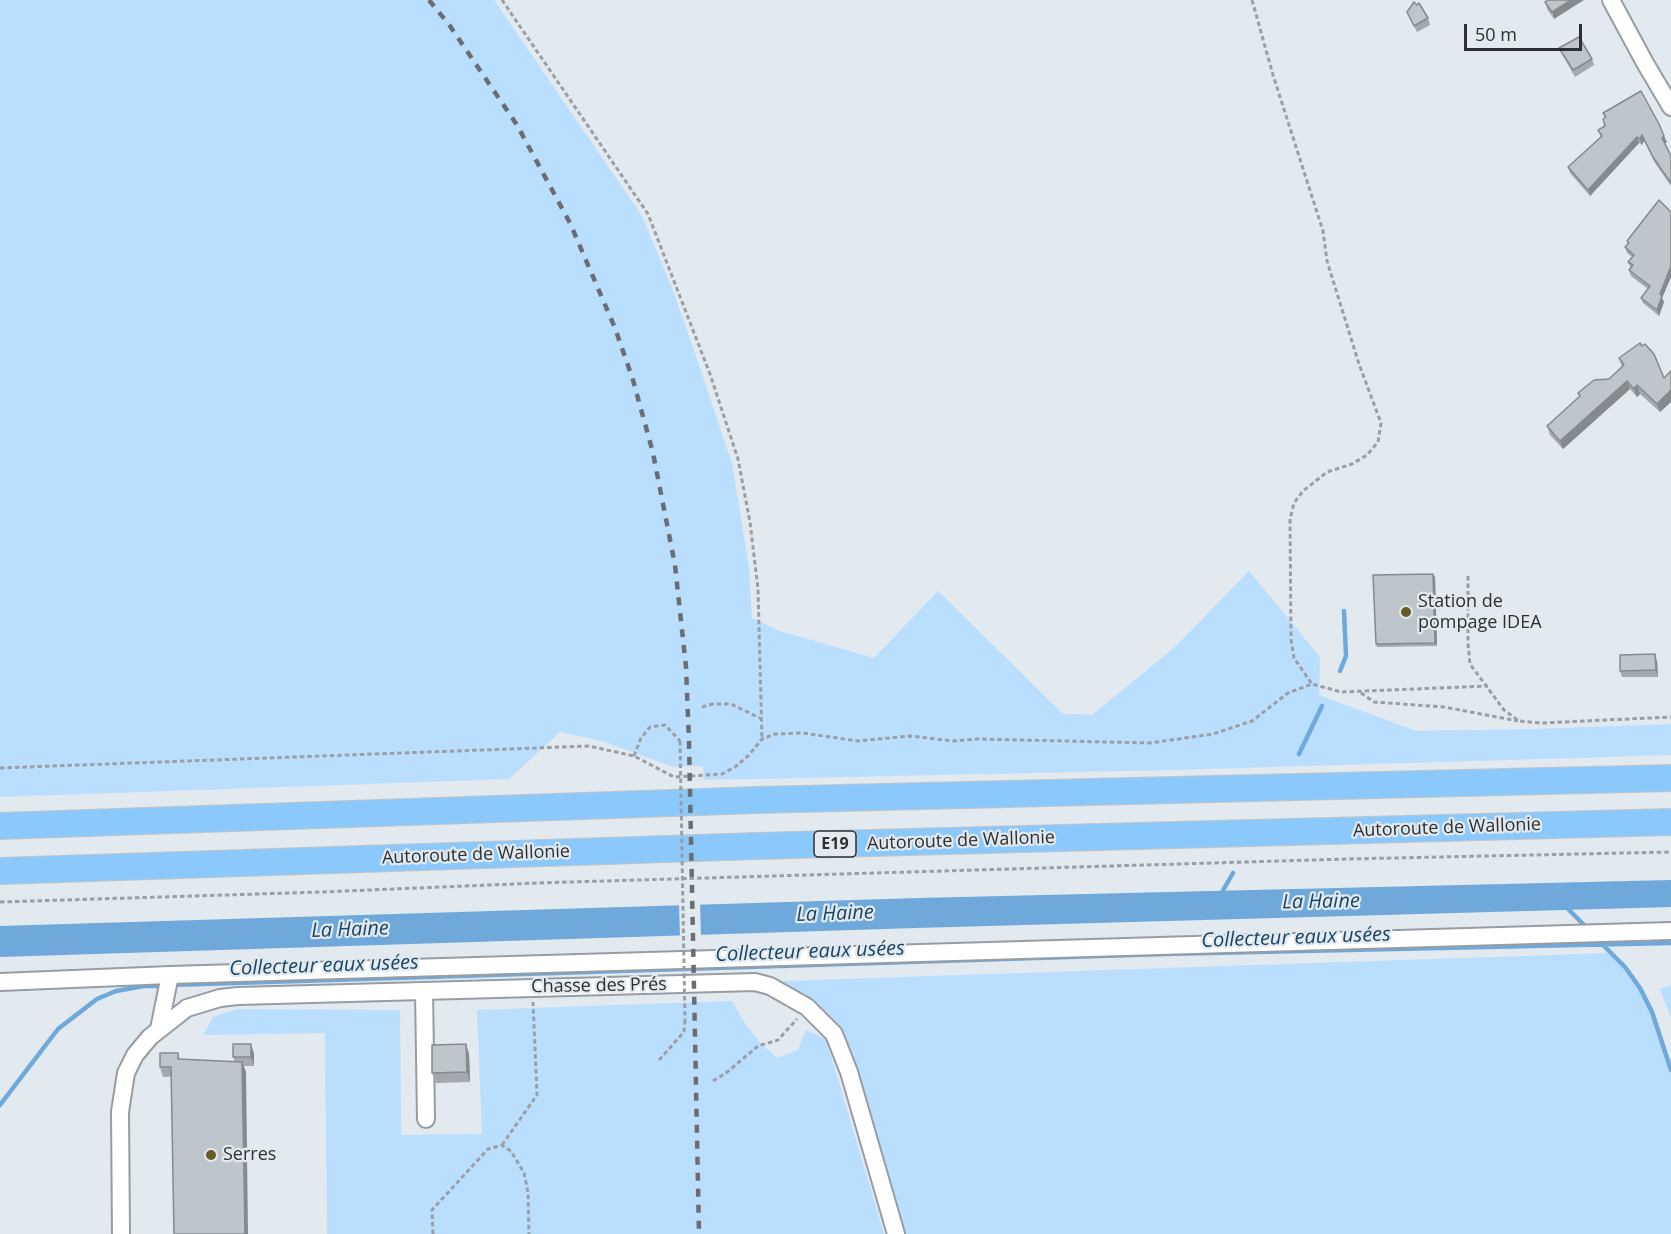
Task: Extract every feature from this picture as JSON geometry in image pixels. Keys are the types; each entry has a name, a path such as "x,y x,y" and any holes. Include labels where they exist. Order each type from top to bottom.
{"highway":[{"path":"0,826 758,800 1671,778"},
{"name":"Autoroute de Wallonie","path":"0,871 781,845 1671,822"}],"street":[{"path":"1611,0 1671,107"},
{"path":"0,982 170,975 1671,931"},
{"path":"121,1234 120,1112 122,1092 126,1073 154,1033 170,975"},
{"name":"Chasse des Prés","path":"154,1033 186,1008 220,998 755,982 770,986 807,1007 834,1034 849,1072 896,1234"},
{"path":"424,991 426,1119"}],"path":[{"path":"502,0 648,214 711,374 738,459 750,522 758,589 762,739"},
{"path":"1252,0 1273,75 1323,231 1330,272 1359,364 1381,423 1378,442 1367,455 1352,464 1327,471 1303,490 1294,503 1290,519 1291,640 1294,658 1311,684"},
{"path":"1468,576 1470,664 1504,710 1519,721"},
{"path":"0,768 589,746 634,756 674,777 722,774 749,755 762,739 775,734 822,735 858,741 910,736 953,741 978,739 1150,743 1213,734 1252,720 1288,693 1311,684 1341,692 1488,686"},
{"path":"1359,692 1374,702 1444,706 1519,721 1541,723 1671,717"},
{"path":"702,706 731,704 762,719"},
{"path":"634,756 641,738 650,727 665,725 680,741 685,1020 684,1032 658,1060"},
{"path":"0,902 1335,859 1671,852"},
{"path":"433,1234 432,1210 488,1149 502,1145 537,1095 532,988"},
{"path":"713,1081 758,1046 778,1040 807,1007"},
{"path":"502,1145 511,1151 524,1173 528,1192 529,1234"}],"shaded area":[{"path":"0,0 494,0 642,216 672,288 732,464 749,567 752,618 780,631 874,658 938,591 1063,714 1092,715 1175,647 1249,571 1320,657 1319,695 1416,731 1671,724 1671,755 1172,770 704,780 703,766 673,767 602,741 560,732 509,779 0,797"},
{"path":"1611,953 1625,967 1640,988 1652,1012 1671,1070 1671,1234 896,1234 834,1034 755,982"},
{"path":"1671,985 1671,1018 1660,989"},
{"path":"732,1001 745,1024 763,1046 778,1058 798,1050 806,1030 826,1039 884,1234 327,1234 325,1033 203,1035 213,1017 237,1009 400,1010 401,1135 482,1134 477,1010"}],"water":[{"name":"La Haine","path":"1671,880 1671,907 0,957 0,926 919,898"}],"pier":[{"path":"700,901 701,937 680,938 679,902"}],"building":[{"path":"1571,0 1552,12 1545,2"},
{"path":"1414,2 1417,5 1419,3 1428,18 1414,26 1407,12"},
{"path":"1579,37 1592,59 1573,70 1559,48"},
{"path":"1641,91 1659,124 1664,136 1662,138 1671,156 1671,183 1653,157 1642,135 1640,139 1637,137 1588,190 1568,167 1602,136 1598,130 1605,126 1603,119 1606,117 1603,113"},
{"path":"1659,200 1671,212 1671,266 1660,294 1662,296 1657,310 1641,298 1650,286 1629,270 1633,265 1628,262 1634,255 1625,247 1629,243 1627,241"},
{"path":"1640,343 1642,346 1645,344 1654,354 1664,378 1671,371 1671,390 1657,404 1637,385 1634,389 1627,381 1560,441 1547,426 1580,396 1578,393 1594,380 1609,379 1624,365 1619,358"},
{"name":"Station de pompage IDEA","path":"1433,574 1435,643 1376,644 1373,575"},
{"path":"1655,654 1656,670 1620,671 1620,655"},
{"path":"233,1044 251,1044 251,1057 233,1057"},
{"path":"466,1044 467,1072 432,1073 432,1045"},
{"name":"Serres","path":"160,1053 178,1053 178,1059 242,1062 245,1234 174,1234 171,1067 160,1067"}],"waterway":[{"path":"1340,671 1346,656 1344,611"},
{"path":"1299,754 1322,706"},
{"path":"1221,894 1233,873"},
{"path":"1565,906 1587,928"},
{"name":"Collecteur eaux usées","path":"171,985 1164,954 1671,943"},
{"path":"1603,945 1625,967 1640,988 1652,1012 1671,1070"},
{"name":"Collecteur eaux usées","path":"0,1105 58,1029 97,999 116,991 144,986 163,986"}],"railway":[{"path":"429,0 450,26 517,125 570,223 615,328 633,380 653,453 675,565 686,667 699,1234"}],"place":[{"name":"Station de pompage IDEA","path":"1406,612"},
{"name":"Serres","path":"211,1155"}]}
